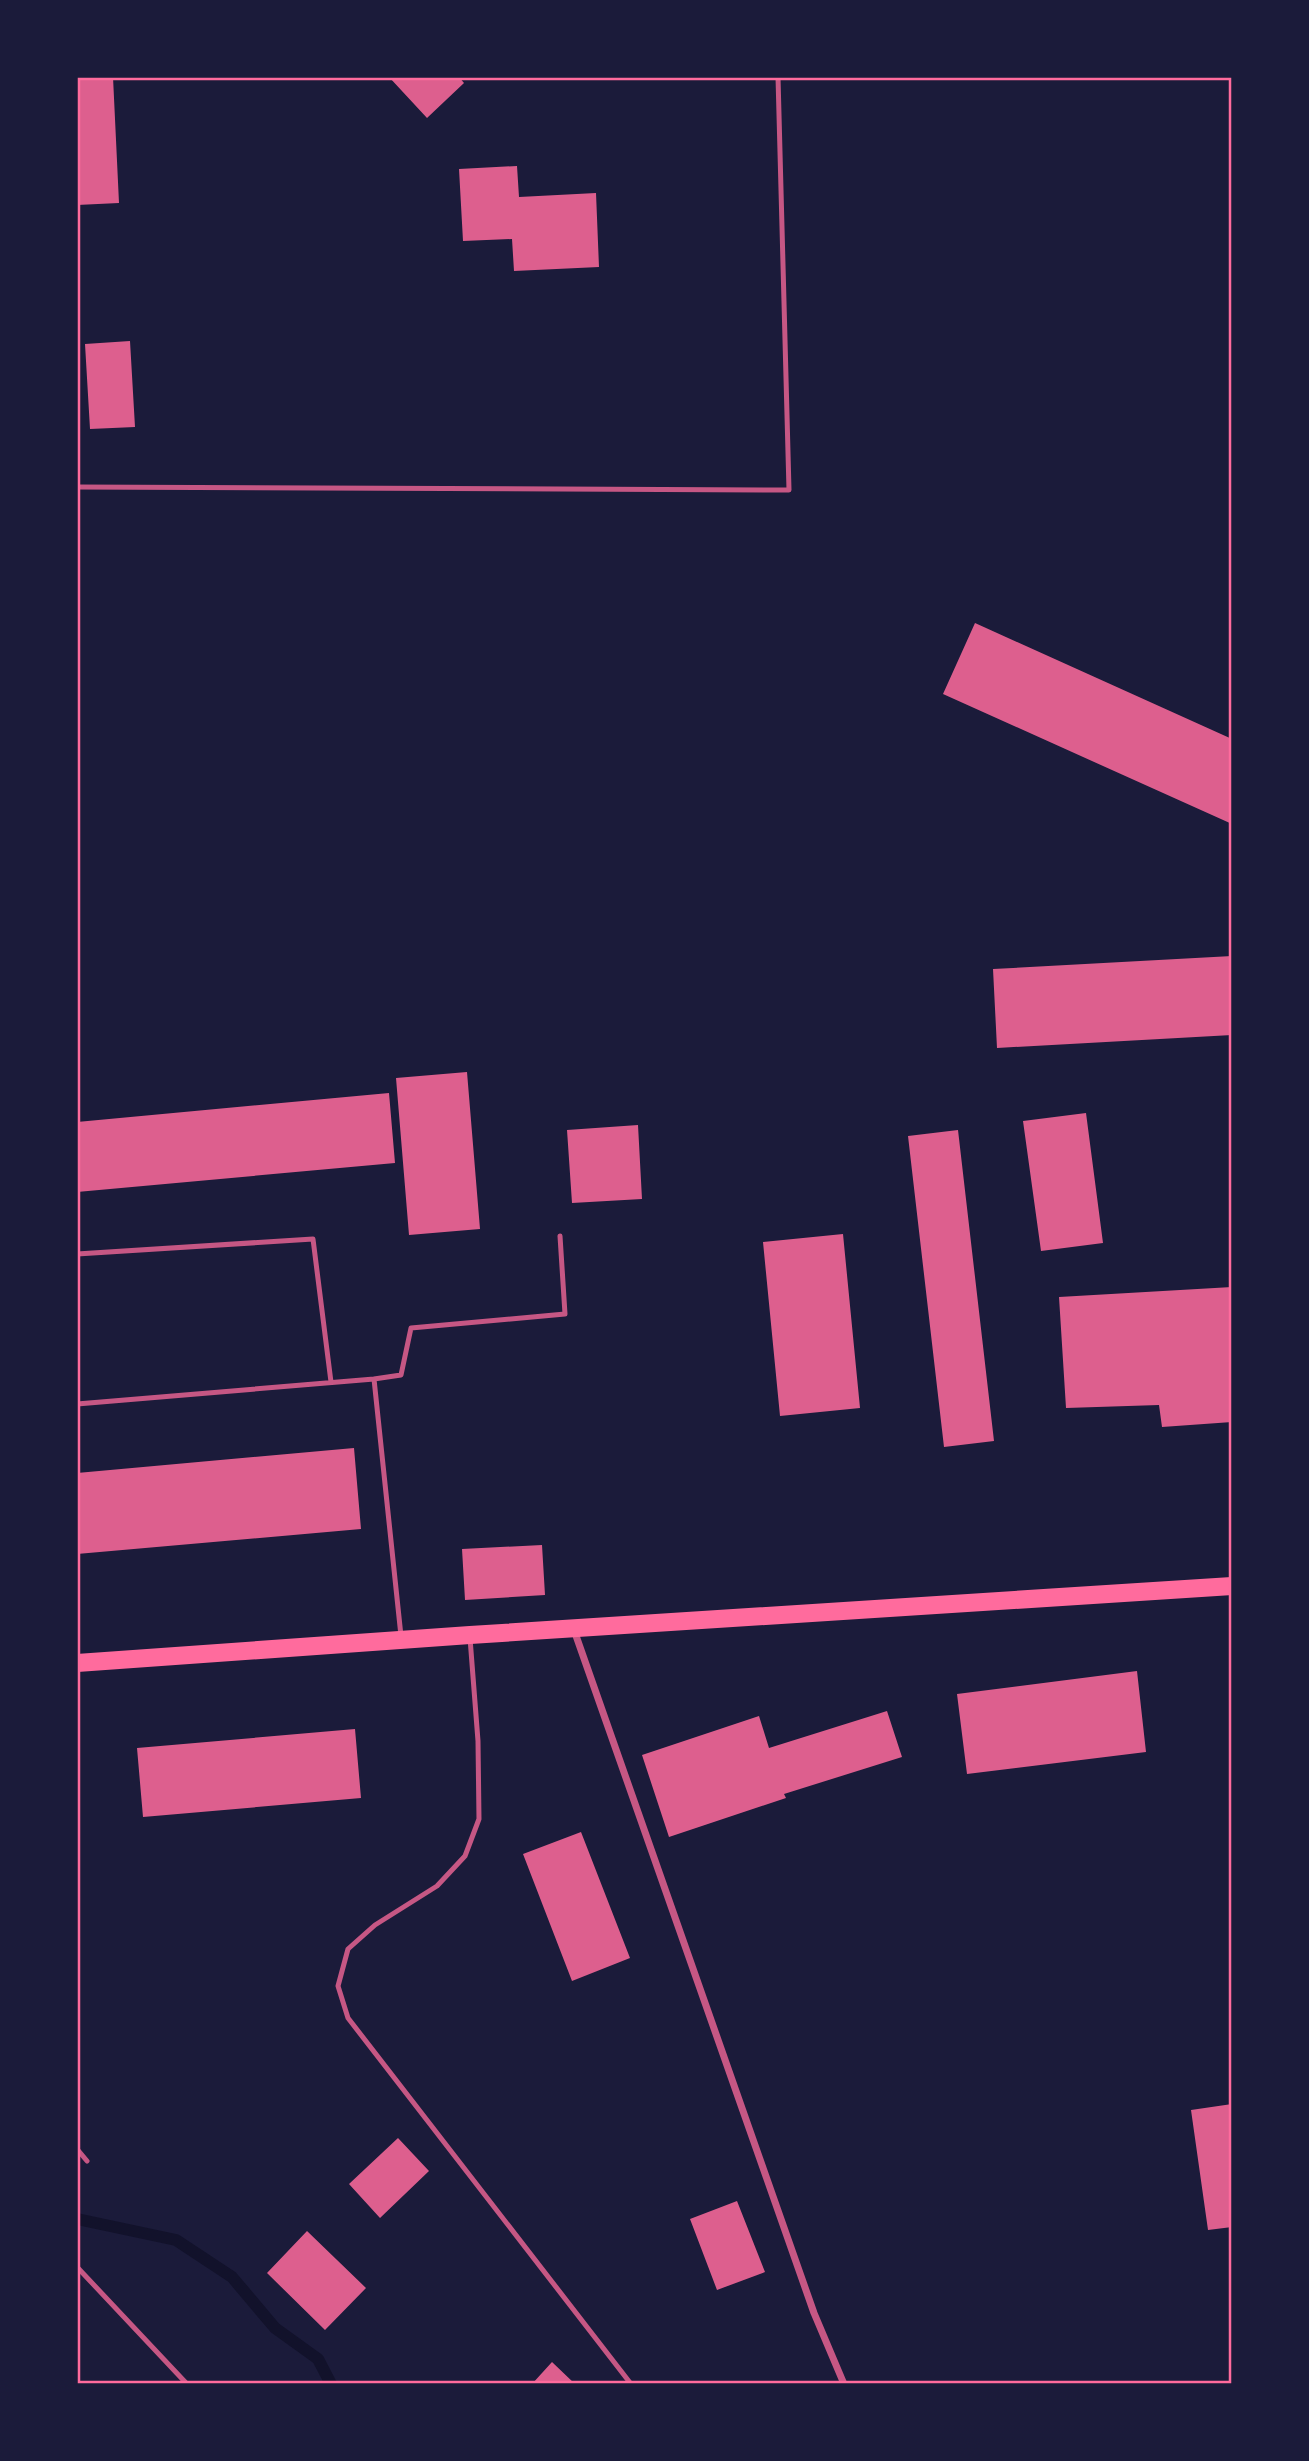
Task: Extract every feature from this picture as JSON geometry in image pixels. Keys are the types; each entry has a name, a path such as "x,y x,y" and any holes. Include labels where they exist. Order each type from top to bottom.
{"main road":[{"path":"77,1663 402,1639 1232,1586"}],"street":[{"path":"573,1629 809,2300 844,2384"}],"lane":[{"path":"77,486 789,490 778,77"},
{"path":"77,1404 401,1375 411,1328 565,1314 560,1236"},
{"path":"77,1254 313,1239 331,1382"},
{"path":"374,1379 402,1639"},
{"path":"470,1635 478,1741 479,1819 465,1856 437,1886 375,1925 348,1950 338,1986 348,2018 631,2384"},
{"path":"77,2149 87,2161"},
{"path":"77,2267 187,2384"}],"building":[{"path":"77,77 113,77 119,203 77,205"},
{"path":"389,77 459,77 464,83 427,118"},
{"path":"517,166 519,197 596,193 599,267 514,271 512,239 463,241 459,169"},
{"path":"130,341 135,427 90,429 85,344"},
{"path":"975,623 1232,739 1232,824 943,694"},
{"path":"1232,956 1232,1035 997,1048 993,969"},
{"path":"467,1072 480,1229 409,1235 396,1078"},
{"path":"389,1093 395,1163 77,1192 77,1122"},
{"path":"1086,1113 1103,1243 1041,1251 1023,1121"},
{"path":"638,1125 642,1199 572,1203 567,1130"},
{"path":"958,1130 994,1441 944,1447 908,1136"},
{"path":"843,1234 860,1408 780,1416 763,1242"},
{"path":"1232,1287 1232,1422 1162,1427 1159,1405 1066,1408 1059,1297"},
{"path":"354,1448 361,1529 77,1554 77,1473"},
{"path":"542,1545 545,1595 465,1600 462,1549"},
{"path":"1137,1671 1146,1752 967,1774 957,1694"},
{"path":"887,1711 902,1757 784,1794 786,1798 669,1837 642,1755 759,1716 769,1748"},
{"path":"355,1729 361,1798 143,1817 137,1748"},
{"path":"581,1832 630,1958 572,1981 523,1854"},
{"path":"1232,2104 1232,2227 1208,2230 1191,2110"},
{"path":"398,2138 429,2171 380,2218 349,2184"},
{"path":"737,2201 765,2272 717,2290 690,2219"},
{"path":"307,2231 366,2288 325,2330 267,2273"},
{"path":"552,2362 575,2384 532,2384"}],"waterway":[{"path":"77,2219 176,2240 232,2277 275,2328 318,2359 331,2384"}]}
